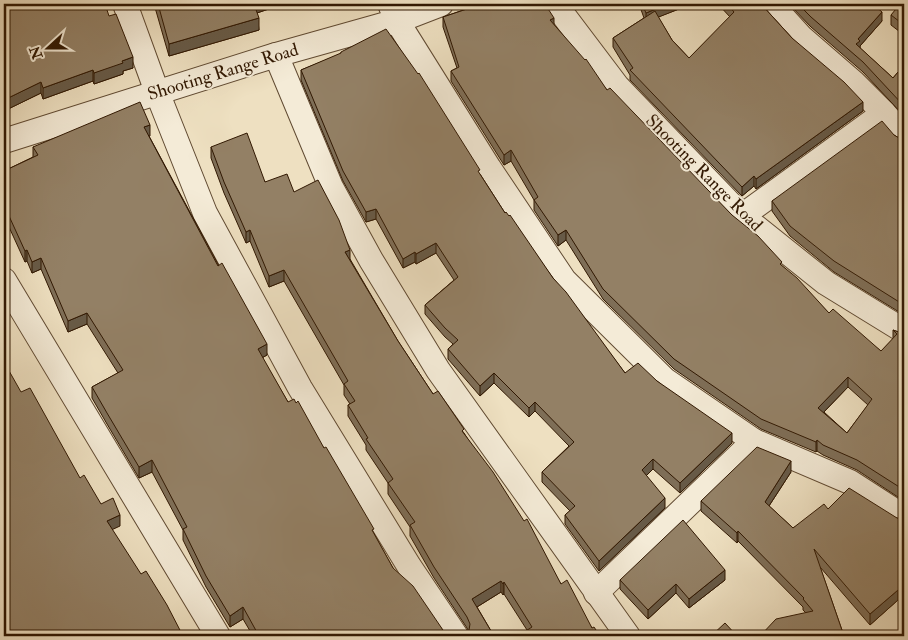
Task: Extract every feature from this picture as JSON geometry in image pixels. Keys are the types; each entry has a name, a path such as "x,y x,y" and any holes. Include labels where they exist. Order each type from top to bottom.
{"street":[{"path":"125,4 157,92 205,213 300,388 409,566 456,636"},
{"name":"Shooting Range Road","path":"4,141 276,55 394,12 441,4"},
{"name":"Shooting Range Road","path":"555,4 616,86 742,216 826,283 904,331"},
{"path":"771,4 801,37 853,82 904,136"},
{"path":"394,12 489,168 564,280 664,380 754,441 850,482 904,517"},
{"path":"276,55 331,186 371,260 438,370 628,636"},
{"path":"742,216 884,113"},
{"path":"4,280 218,636"},
{"path":"596,593 754,441"}],"building":[{"path":"4,4 105,4 109,16 116,14 133,57 122,61 123,63 94,73 93,70 43,88 41,82 4,100"},
{"path":"158,4 254,4 259,18 169,44"},
{"path":"475,4 545,4 554,18 550,20 586,59 607,90 610,88 732,215 758,236 782,262 780,264 797,278 829,313 833,309 881,351 897,334 893,330 904,334 904,490 857,460 823,445 817,440 816,442 761,419 674,359 603,289 566,230 558,235 534,200 538,197 511,150 504,155 451,71 459,67 443,17 476,6","holes":["848,377 872,399 847,433 818,408"]},
{"path":"642,4 668,4 646,13"},
{"path":"727,4 761,4 792,38 844,82 863,102 756,179 754,176 742,187 630,70 633,68 613,38 655,11 672,40 689,58 734,12"},
{"path":"798,4 873,4 882,12 858,39 860,41 856,44 893,78 904,65 904,106 863,62"},
{"path":"900,4 904,4 904,25 891,15"},
{"path":"386,29 419,73 505,213 510,215 553,278 566,292 625,373 638,363 657,381 732,433 680,483 653,459 642,470 665,498 599,561 565,515 575,506 542,472 574,442 535,402 529,408 494,373 480,386 448,349 458,340 425,305 458,277 436,243 403,259 376,209 366,212 343,171 301,70 341,53"},
{"path":"140,102 150,125 144,127 218,266 222,263 267,344 258,349 288,402 294,399 296,403 298,401 324,448 326,447 374,529 372,530 393,568 413,586 449,636 259,636 243,607 230,616 206,576 183,529 187,527 152,460 139,467 107,413 92,387 123,370 87,313 68,321 41,258 32,262 27,250 25,251 4,205 4,171 38,155 33,147"},
{"path":"882,121 894,135 904,139 904,305 834,261 790,226 772,201"},
{"path":"247,133 265,182 287,174 294,192 318,180 339,220 350,250 345,252 398,341 433,394 438,391 464,429 462,431 493,472 524,521 527,519 561,584 567,580 592,628 594,627 600,636 518,636 532,627 504,582 503,584 501,581 472,599 494,636 472,636 467,617 434,567 410,525 415,522 388,483 393,479 366,439 368,438 348,405 355,401 344,384 348,381 284,270 269,276 250,230 246,232 211,147"},
{"path":"4,362 21,392 30,388 80,478 84,475 101,504 113,498 120,515 107,521 141,574 146,571 183,636 4,636"},
{"path":"757,447 791,461 765,502 793,528 824,504 828,509 849,488 897,518 904,520 904,595 898,590 870,614 814,549 844,636 760,636 776,619 813,611 804,598 738,531 737,533 701,501"},
{"path":"683,520 725,570 689,599 676,584 648,610 620,580"},
{"path":"725,623 737,636 711,636"}]}
